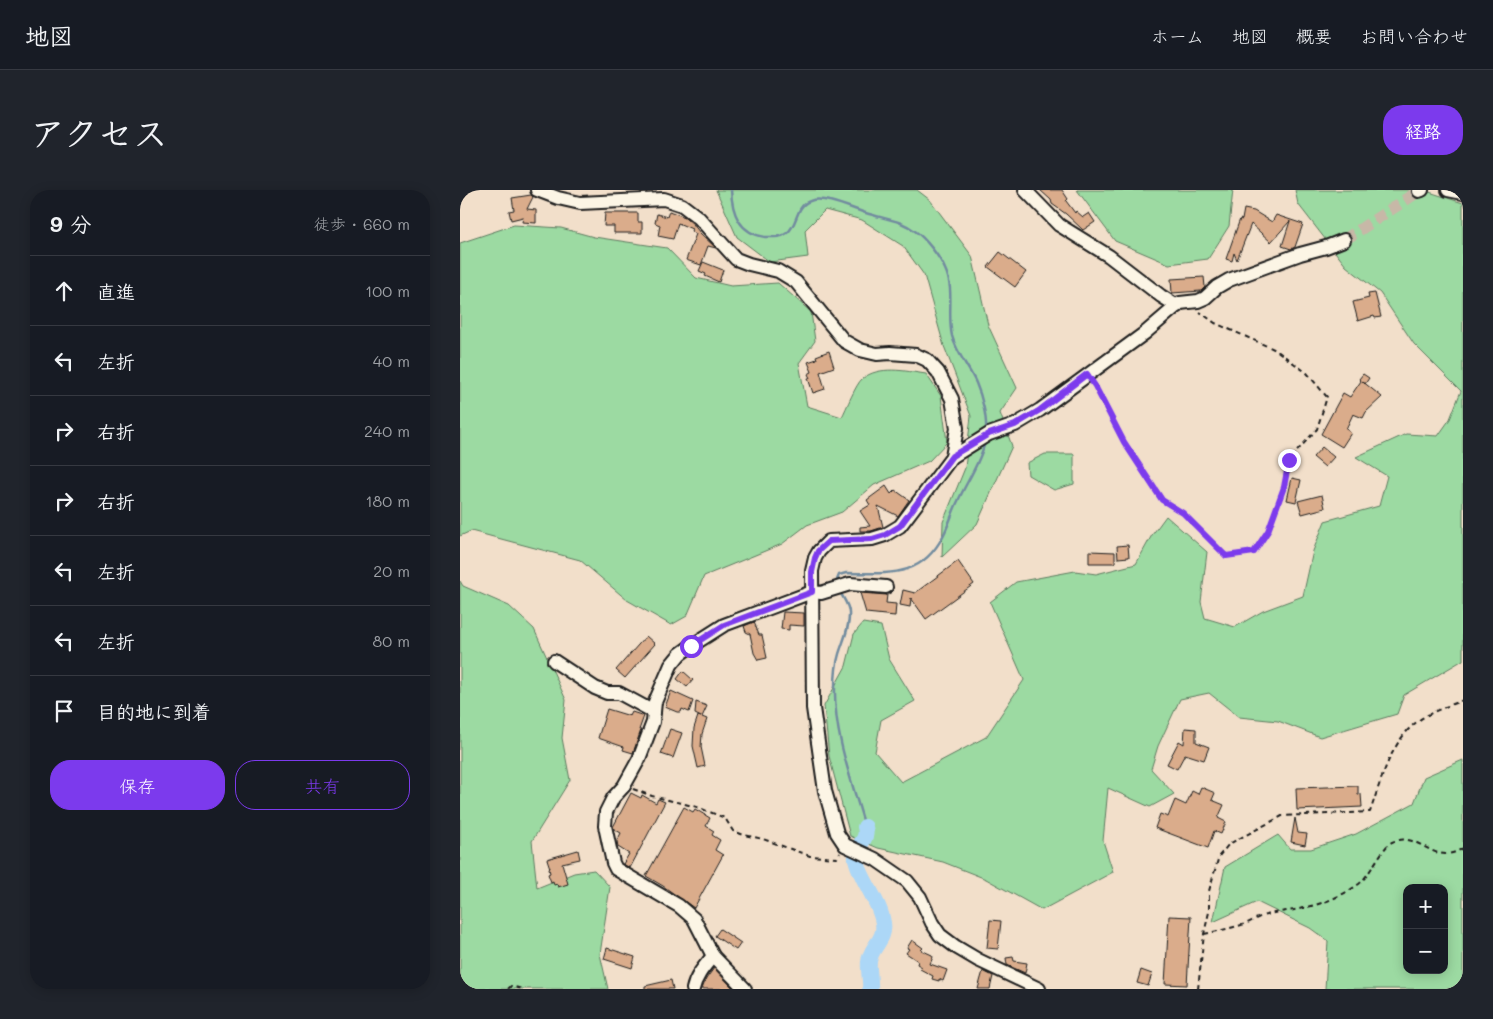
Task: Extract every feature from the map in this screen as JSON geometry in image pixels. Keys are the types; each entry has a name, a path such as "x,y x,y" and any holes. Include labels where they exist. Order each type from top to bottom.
{"street":[{"path":"537,190 558,198 580,203 664,199 682,205 699,218 736,259 778,271 796,282 844,341 860,350 877,354 916,355 927,360 938,372 952,399 957,428 952,456"},
{"path":"1025,190 1059,225 1110,256 1161,296 1178,306"},
{"path":"1039,989 978,960 940,935 920,897 907,881 875,860 845,845 837,834 825,790 813,708 812,572 815,558 818,551 829,541 872,539 885,535 900,526 952,456 989,434 1015,425 1040,410 1145,333 1180,303 1193,302 1205,298 1216,287 1229,280 1344,240"},
{"path":"745,989 713,956 694,919 679,906 616,870 605,826 606,812 613,798 624,786 639,759 652,722 658,695 671,665 680,654 724,625 812,592 821,593 850,584 886,587"},
{"path":"554,661 595,688 607,693 619,693 654,712"},
{"path":"694,989 700,972 713,956"}],"path":[{"path":"1087,374 1124,442 1162,500 1183,513 1226,556 1254,552 1268,531 1284,487 1289,460 1317,430 1327,397 1307,373 1276,350 1215,323 1199,311 1193,302"},
{"path":"1198,989 1204,934 1209,912 1209,891 1219,856 1229,844 1282,816 1370,812 1388,762 1407,730 1419,720 1463,700"},
{"path":"624,786 652,796 697,807 725,818 733,831 810,856 838,858 845,845"},
{"path":"1204,934 1228,929 1267,914 1308,907 1339,896 1361,882 1392,842 1417,842 1436,853 1444,855 1456,853 1463,848"},
{"path":"508,989 511,986 522,989"}],"green space":[{"path":"716,190 917,190 930,200 972,256 988,325 1017,388 1000,413 1012,446 977,524 942,557 943,522 965,468 971,416 944,346 924,275 903,246 862,220 825,210 805,230 808,257 770,262 737,237"},
{"path":"1077,190 1233,190 1229,226 1208,259 1169,264 1115,241"},
{"path":"1295,190 1423,190 1463,203 1463,660 1404,695 1397,714 1320,737 1278,721 1239,717 1209,693 1180,699 1158,746 1151,769 1174,794 1150,807 1108,788 1103,841 1113,872 1042,910 986,879 943,862 878,848 850,836 829,756 824,706 846,666 854,634 863,623 881,626 889,659 915,701 881,720 875,752 901,782 986,737 1024,680 990,602 1016,582 1075,571 1096,574 1136,564 1152,535 1166,516 1207,552 1201,602 1205,618 1235,627 1263,611 1303,596 1313,551 1325,521 1379,506 1387,476 1356,457 1406,434 1438,436 1450,419 1461,391 1414,344 1380,293 1346,266 1298,204"},
{"path":"514,225 561,228 594,237 667,248 696,278 731,286 778,283 811,312 815,341 799,363 807,406 842,417 857,386 862,379 869,375 884,370 926,374 941,396 947,442 929,461 874,485 842,512 807,525 782,544 704,576 687,616 671,625 627,600 580,560 471,531 460,536 460,243"},
{"path":"1045,454 1074,454 1074,484 1054,490 1028,475 1027,463"},
{"path":"460,581 463,586 509,606 534,629 566,700 562,738 570,780 532,841 537,888 574,873 594,870 610,887 600,954 608,989 460,989"},
{"path":"1463,760 1463,989 1325,989 1328,941 1310,928 1257,902 1213,922 1225,867 1278,835 1290,849 1311,849 1356,834 1414,803 1424,777"}],"building":[{"path":"1040,190 1062,190 1068,199 1066,201 1075,213 1076,211 1083,217 1089,213 1095,222 1083,230 1052,204 1051,200"},
{"path":"531,195 533,197 527,209 536,210 536,223 522,222 523,217 511,220 509,211 514,210 512,198"},
{"path":"1244,209 1254,211 1272,222 1276,215 1303,224 1295,247 1291,249 1282,246 1290,221 1271,242 1251,224 1237,260 1234,253 1232,261 1226,259 1240,219 1242,220"},
{"path":"669,211 685,217 716,248 708,246 701,265 686,260 696,234 691,231 692,229 678,223 673,239 658,236 660,225 655,223 657,214 667,217"},
{"path":"605,213 638,213 638,222 642,222 642,233 614,233 614,226 604,226"},
{"path":"1000,252 1026,272 1015,287 988,267"},
{"path":"703,262 723,270 719,282 699,271"},
{"path":"1204,277 1205,287 1201,291 1172,293 1171,279"},
{"path":"1375,293 1381,317 1375,318 1374,316 1358,321 1353,302 1369,298 1368,294"},
{"path":"829,351 834,367 820,372 825,389 813,393 808,378 810,378 808,374 812,372 808,362 817,359 816,356"},
{"path":"1363,374 1369,378 1365,384 1382,397 1366,412 1363,418 1353,414 1346,429 1351,433 1342,447 1321,434 1343,393 1350,397 1361,381 1359,379"},
{"path":"1322,447 1334,457 1325,467 1313,457"},
{"path":"1292,478 1301,480 1296,502 1287,500"},
{"path":"886,486 891,494 895,490 909,500 898,516 878,506 883,527 871,531 860,531 860,527 870,526 860,511 870,505 867,500"},
{"path":"1322,495 1325,508 1302,514 1298,501"},
{"path":"1128,545 1129,557 1118,558 1117,546"},
{"path":"1089,551 1115,552 1115,563 1089,563"},
{"path":"958,561 974,584 926,619 911,598 910,607 900,605 903,590 915,593"},
{"path":"860,593 887,595 886,603 896,604 895,616 866,613"},
{"path":"783,612 804,613 804,626 789,625 789,630 781,629"},
{"path":"754,622 759,635 762,635 767,658 758,660 754,653 750,634 746,632 744,626"},
{"path":"646,636 655,644 625,678 616,670"},
{"path":"683,671 693,680 687,687 677,679"},
{"path":"671,691 693,701 689,712 682,709 681,712 677,712 665,707"},
{"path":"696,702 707,706 702,717 707,719 702,734 701,747 705,766 698,768 693,746 694,728 698,716 701,717 695,714"},
{"path":"607,709 630,716 632,712 644,716 633,753 623,750 624,747 598,738"},
{"path":"1185,728 1196,729 1196,742 1209,747 1204,760 1185,754 1177,769 1167,764 1179,741 1184,744"},
{"path":"670,729 682,733 673,758 661,754"},
{"path":"1358,786 1362,807 1297,810 1296,788"},
{"path":"1201,787 1215,793 1212,800 1224,805 1218,818 1226,822 1221,834 1214,831 1208,848 1155,828 1160,814 1168,817 1175,800 1186,805 1192,791 1198,794"},
{"path":"631,793 641,798 642,795 656,803 658,799 665,802 630,868 623,864 629,854 618,847 617,841 621,833 613,827"},
{"path":"684,807 693,812 695,809 710,818 706,826 714,831 712,835 720,840 715,850 723,855 694,908 646,876"},
{"path":"1295,818 1298,833 1307,834 1305,845 1291,842"},
{"path":"578,850 580,859 562,863 568,884 558,887 557,884 554,885 548,874 550,873 550,868 547,859"},
{"path":"1169,916 1191,917 1187,985 1165,984"},
{"path":"990,920 1001,921 998,949 987,948"},
{"path":"720,929 741,943 736,950 715,936"},
{"path":"912,940 923,948 921,950 932,955 930,964 947,970 943,981 932,979 933,976 920,969 922,967 917,964 918,961 906,953"},
{"path":"607,948 635,957 632,968 604,959"},
{"path":"1013,957 1014,961 1027,963 1025,973 1007,965 1006,958"},
{"path":"714,968 734,989 702,989"},
{"path":"1141,970 1152,974 1148,986 1137,983"},
{"path":"983,971 993,976 990,989 978,989"},
{"path":"671,980 673,989 645,989 645,986"}],"waterway":[{"path":"731,190 735,214 743,226 756,235 765,237 785,235 791,230 799,211 805,203 816,200 831,201 897,222 919,234 943,264 948,277 952,336 978,389 985,413 986,431"},
{"path":"838,584 839,575 846,573 889,573 902,571 924,560 934,550 943,536 980,457 985,442"},
{"path":"840,592 848,607 849,618 836,666 835,706 845,758 865,827"},
{"path":"865,827 865,836 857,850 856,859 858,867 878,907 883,923 882,934 870,957 870,989"}],"tunnel":[{"path":"1344,240 1419,191"}],"route":[{"path":"691,646 724,625 812,592 812,572 815,558 818,551 829,541 872,539 885,535 900,526 952,456 989,434 1015,425 1040,410 1087,374 1124,442 1162,500 1183,513 1226,556 1254,552 1268,531 1284,487 1289,460"}]}
